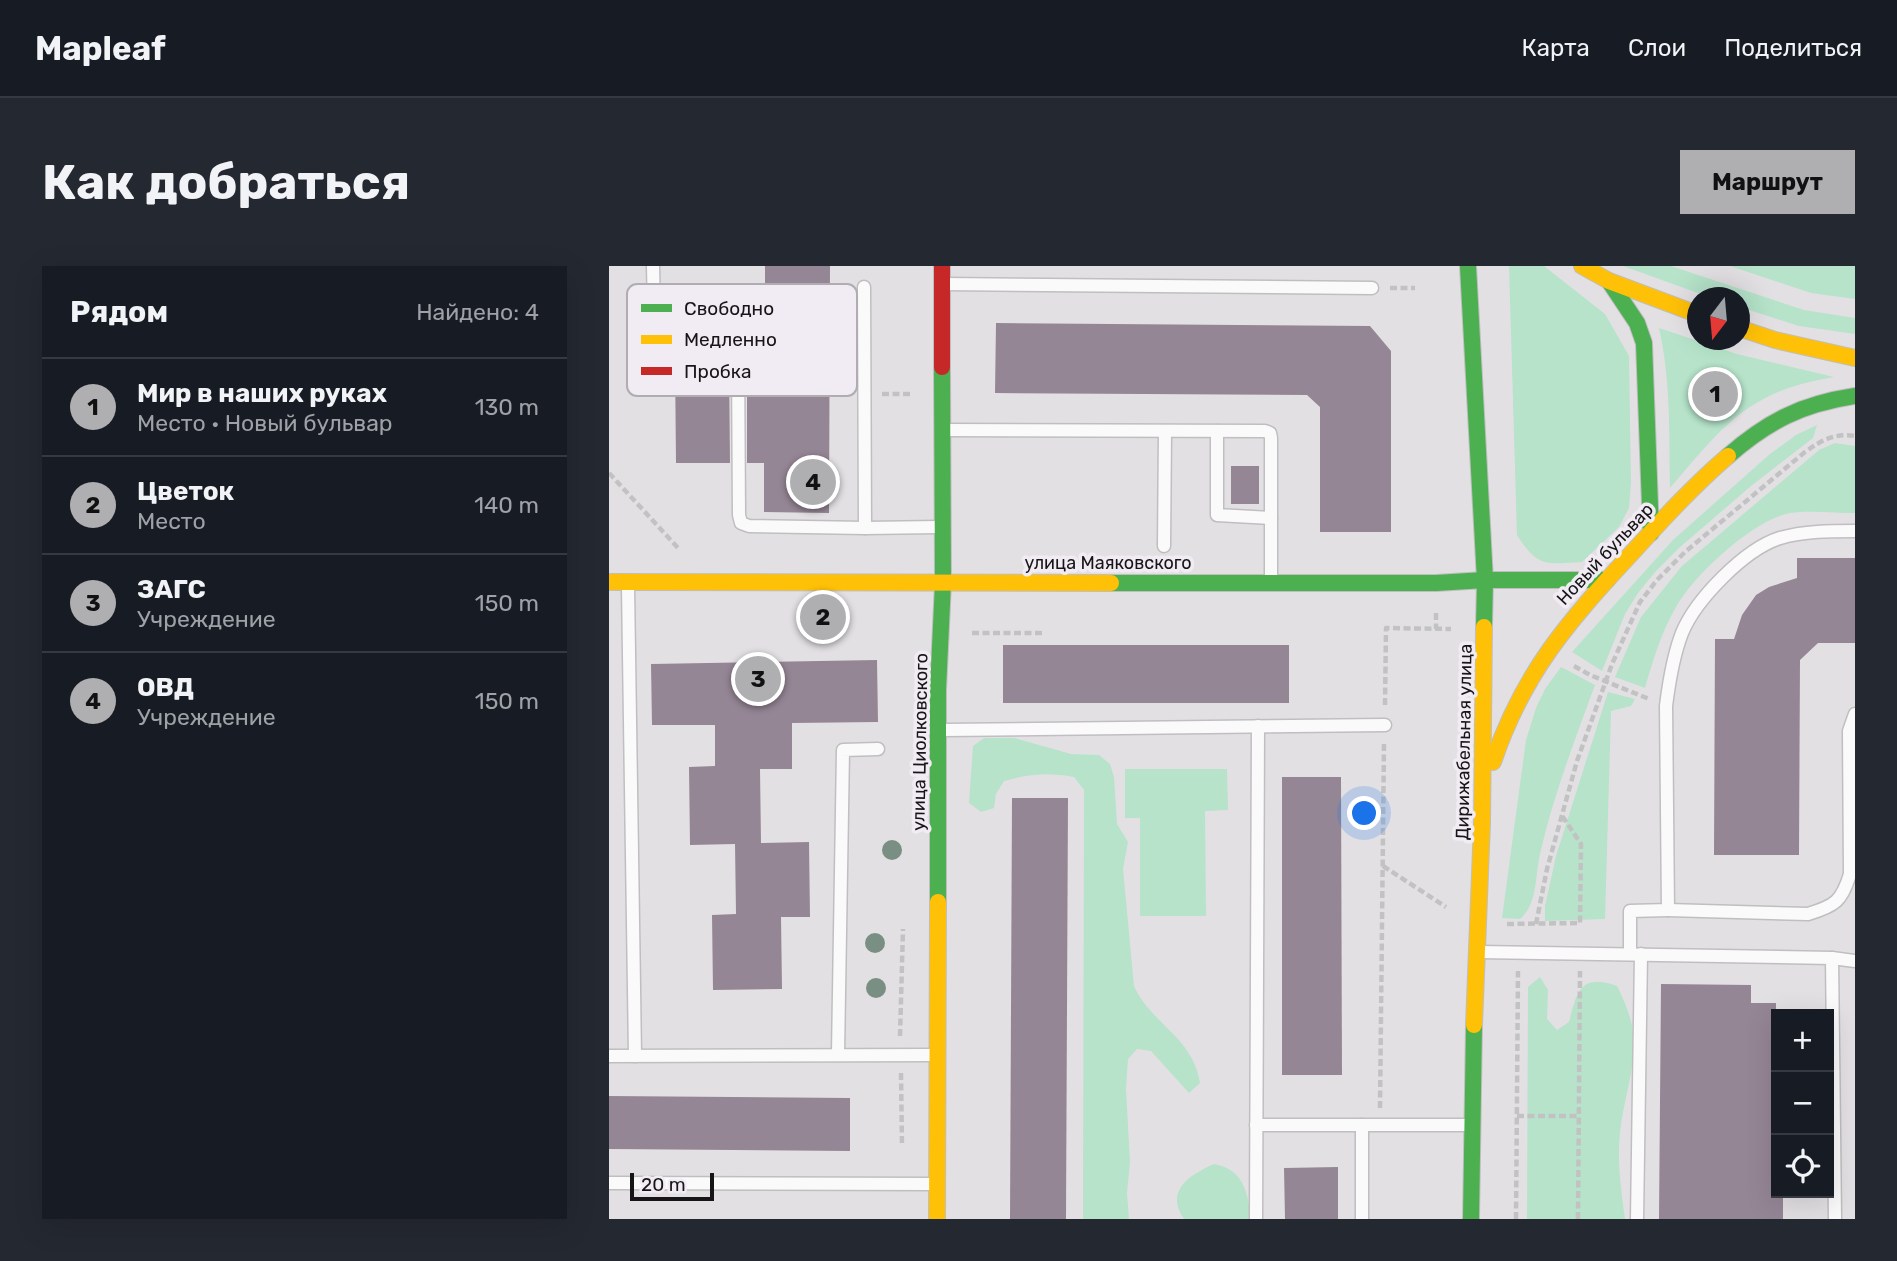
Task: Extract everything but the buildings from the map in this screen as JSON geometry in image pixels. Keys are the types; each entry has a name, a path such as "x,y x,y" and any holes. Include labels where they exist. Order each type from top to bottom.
{"main road":[{"name":"улица Циолковского","path":"937,1219 939,730 943,583 942,266"},
{"name":"Дирижабельная улица","path":"1468,266 1485,580 1482,823 1476,951 1471,1219"},
{"path":"1582,266 1609,281 1687,310"},
{"path":"1609,281 1637,323 1644,343 1650,533"},
{"path":"1750,332 1855,358"},
{"name":"Новый бульвар","path":"1482,823 1497,750 1515,702 1549,645 1650,533 1736,450 1771,422 1800,409 1855,396"},
{"name":"улица Маяковского","path":"609,582 1436,583 1485,580 1607,580"}],"lane":[{"path":"653,266 653,284"},
{"path":"942,284 1372,288"},
{"path":"864,287 865,528"},
{"path":"738,396 741,523 749,526 943,527"},
{"path":"942,430 1270,433 1271,583"},
{"path":"1164,546 1165,431"},
{"path":"1217,431 1217,515 1271,518"},
{"path":"1668,911 1666,706 1670,674 1682,632 1704,598 1744,558 1780,538 1822,531 1855,531"},
{"path":"628,582 635,1056"},
{"path":"1637,1219 1636,954 1630,911 1808,914 1829,908 1844,895 1850,874 1849,731 1855,714"},
{"path":"939,730 1385,725"},
{"path":"1256,1219 1258,726"},
{"path":"838,1054 843,750 878,749"},
{"path":"1476,951 1832,958 1855,961"},
{"path":"1832,958 1835,1219"},
{"path":"609,1056 938,1055"},
{"path":"1256,1125 1472,1125"},
{"path":"1362,1125 1362,1219"},
{"path":"609,1183 937,1184"}],"path":[{"path":"1536,924 1547,869 1577,761 1606,681 1640,603 1657,580 1685,552 1823,439 1837,435 1855,436"},
{"path":"609,473 687,558"},
{"path":"1566,661 1666,706"},
{"path":"1503,924 1580,923 1581,844 1561,814"},
{"path":"1380,1125 1382,866 1450,910"},
{"path":"1516,1219 1518,965"},
{"path":"1578,1219 1580,967"},
{"path":"1517,1116 1579,1116"}],"green space":[{"path":"1509,266 1544,266 1605,314 1629,356 1629,508 1619,527 1582,562 1544,562 1524,546 1517,535"},
{"path":"1623,266 1671,266 1734,287 1687,289"},
{"path":"1730,266 1855,266 1855,299 1811,293"},
{"path":"1750,292 1804,310 1855,318 1855,334 1799,326 1750,310"},
{"path":"1659,328 1687,337 1687,350 1725,350 1834,377 1780,391 1740,414 1706,446 1670,488 1663,348"},
{"path":"1817,425 1813,438 1751,486 1656,571 1625,614 1602,671 1572,652 1673,540 1770,454 1796,435"},
{"path":"1835,443 1855,446 1855,513 1790,513 1759,526 1742,537 1710,565 1676,607 1654,657 1645,688 1615,677 1641,617 1682,566 1819,450"},
{"path":"1561,667 1595,685 1551,811 1530,905 1520,919 1502,918 1526,740 1545,689"},
{"path":"1608,692 1635,699 1631,706 1611,711 1605,919 1545,921 1545,906 1556,856"},
{"path":"984,738 1014,738 1071,754 1099,755 1110,764 1114,777 1117,824 1128,842 1123,869 1134,986 1151,1011 1181,1042 1196,1067 1200,1083 1189,1093 1151,1051 1137,1049 1128,1059 1126,1089 1130,1162 1127,1193 1129,1219 1083,1219 1084,790 1074,777 1065,775 1022,777 1004,781 996,794 994,808 981,812 969,803 973,746"},
{"path":"1125,769 1227,769 1228,810 1205,811 1206,916 1140,916 1140,818 1125,818"},
{"path":"1540,977 1548,990 1547,1019 1557,1030 1569,1022 1578,994 1588,984 1595,982 1617,986 1627,1008 1634,1045 1619,1144 1625,1219 1527,1219 1528,987"},
{"path":"1214,1164 1232,1171 1243,1184 1250,1219 1184,1219 1177,1200 1178,1192 1196,1173"}],"traffic: fast":[{"path":"1468,266 1485,580 1484,627"},
{"path":"1609,281 1637,323 1644,343 1651,533"},
{"path":"938,902 938,690 943,583 942,367"},
{"path":"1728,456 1757,433 1787,416 1818,404 1855,396"},
{"path":"1111,583 1607,580"},
{"path":"1471,1219 1474,1025"}],"traffic: slow":[{"path":"1582,266 1609,281 1687,310"},
{"path":"1750,332 1855,358"},
{"path":"1493,762 1518,702 1549,650 1567,626 1666,516 1728,456"},
{"path":"609,582 1111,583"},
{"path":"1474,1025 1482,823 1484,627"},
{"path":"937,1219 938,902"}],"traffic: jam":[{"path":"942,266 942,367"}],"place":[{"name":"Мир в наших руках","path":"1715,394"},
{"name":"ОВД","path":"813,482"},
{"name":"Цветок","path":"823,617"},
{"name":"ЗАГС","path":"758,679"}]}
